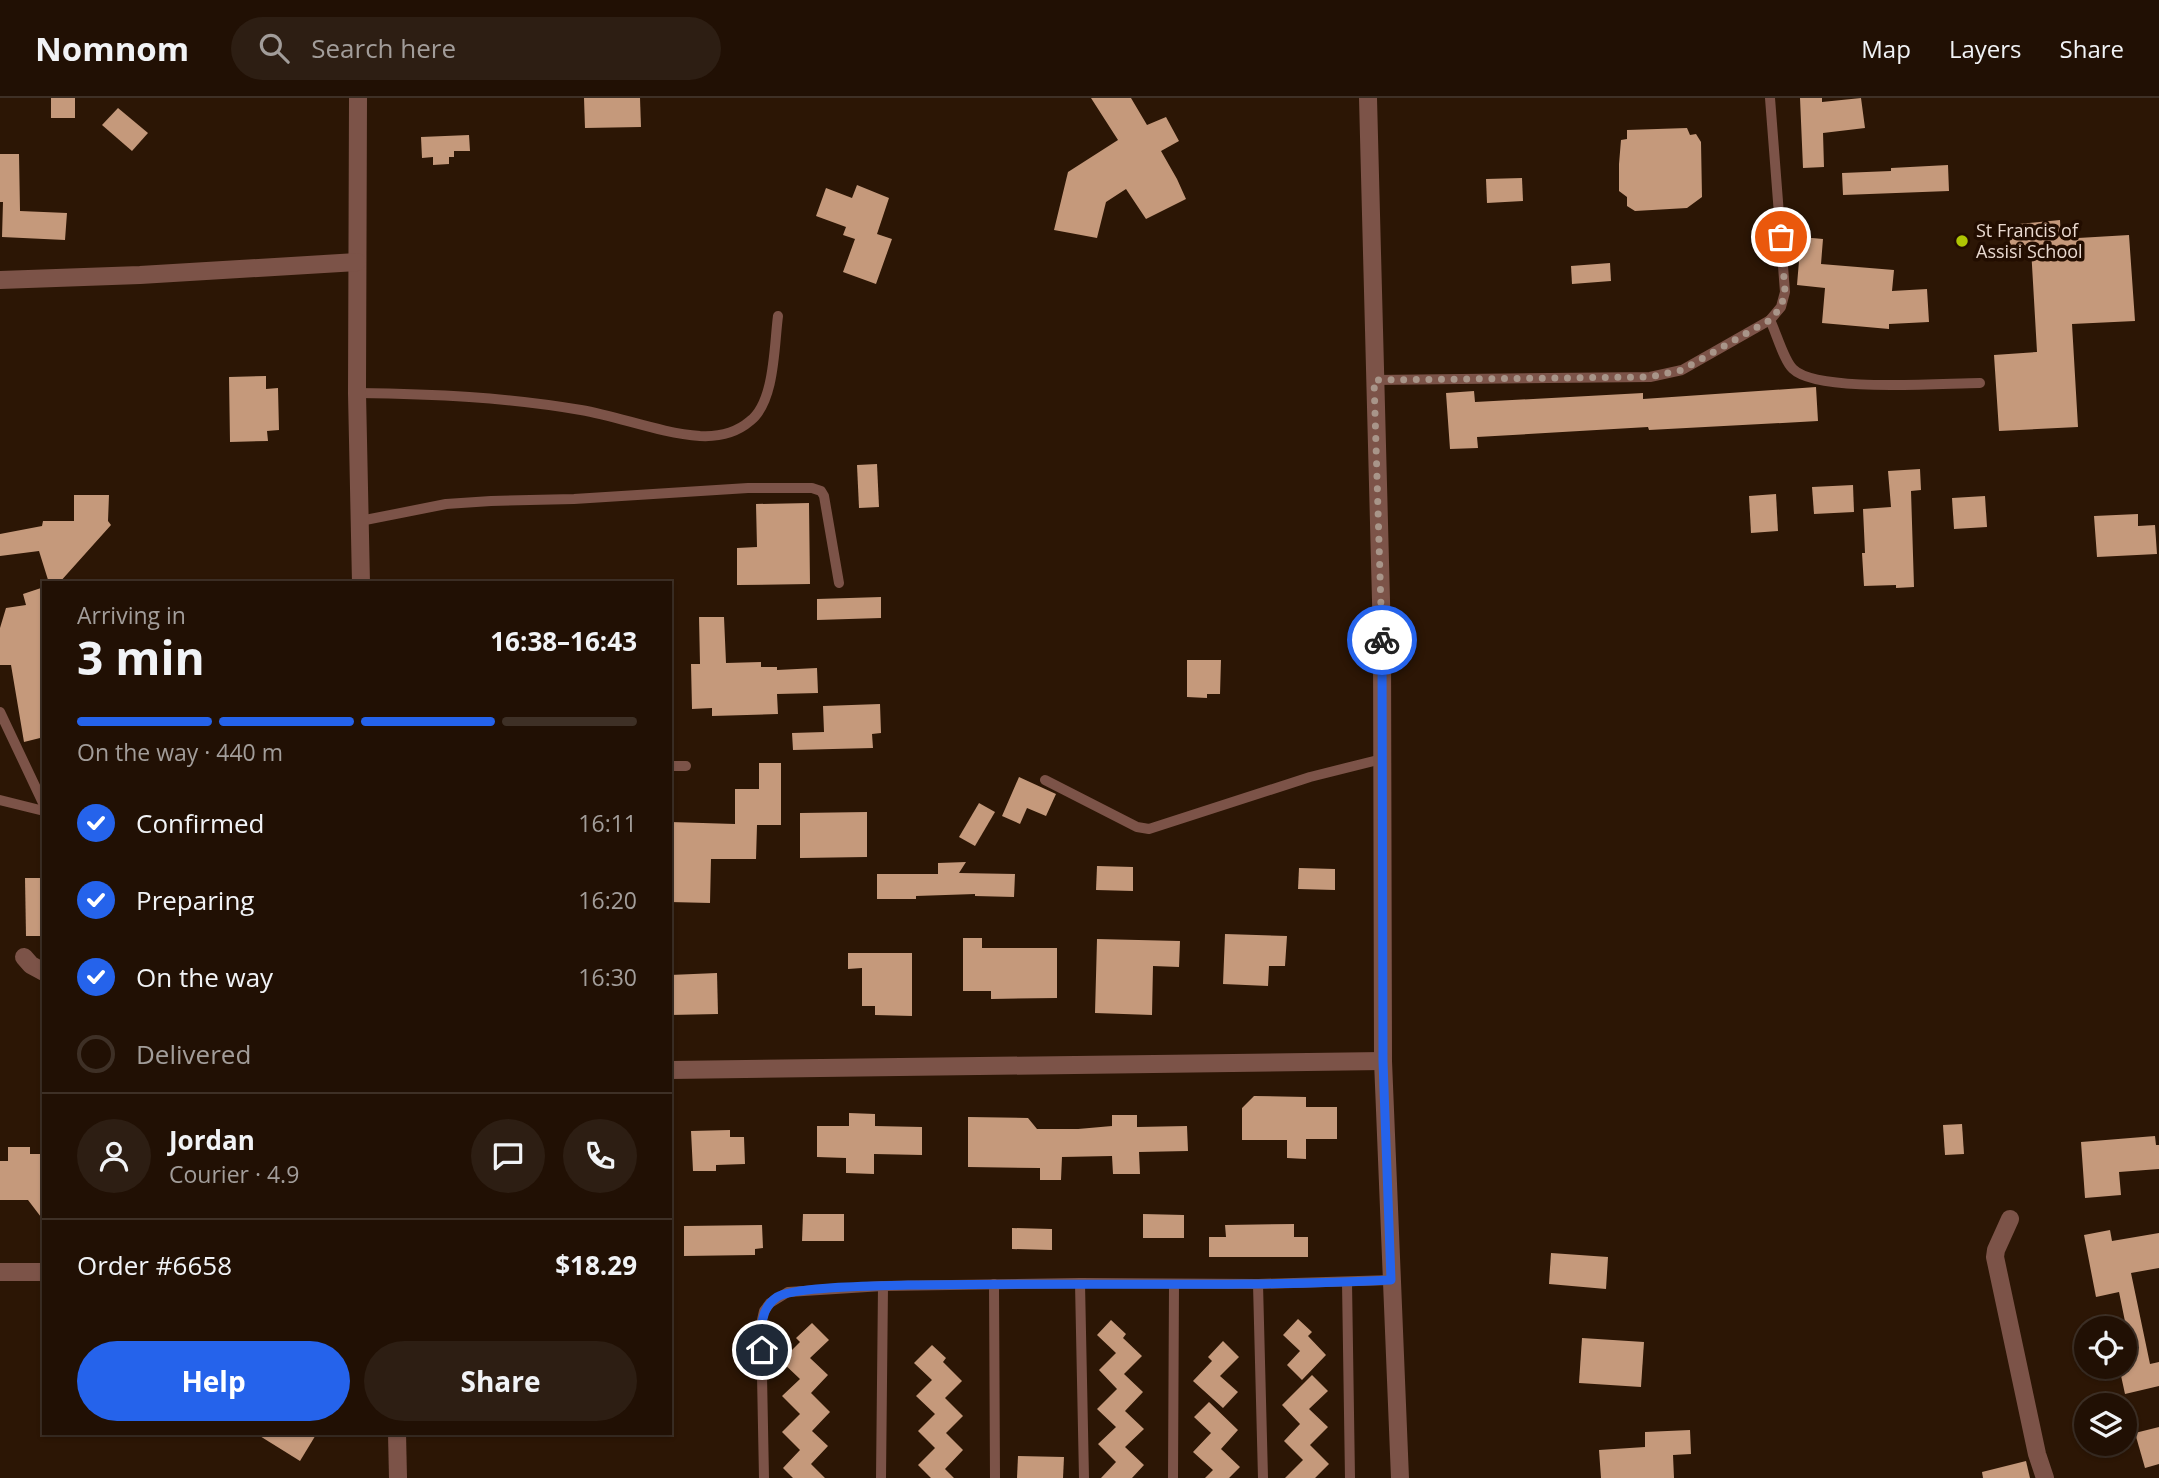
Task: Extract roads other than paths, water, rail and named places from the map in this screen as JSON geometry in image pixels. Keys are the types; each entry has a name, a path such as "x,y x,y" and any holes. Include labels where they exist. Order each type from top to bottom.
{"street":[{"path":"358,98 361,581"},
{"path":"1368,98 1382,639 1383,1061 1399,1478"},
{"path":"0,280 357,262"},
{"path":"24,957 30,965 42,971"},
{"path":"672,1070 1383,1061"},
{"path":"2010,1219 1995,1257 2037,1454 2045,1478"},
{"path":"0,1272 42,1272"},
{"path":"397,1435 398,1478"}],"lane":[{"path":"1374,380 1650,377 1682,370 1770,320 1781,307 1785,292 1770,98"},
{"path":"358,393 435,394 517,400 585,411 678,433 704,436 735,432 753,419 768,394 778,316"},
{"path":"1770,320 1791,368 1804,377 1859,384 1980,383"},
{"path":"360,521 446,504 748,488 812,488 821,491 824,496 839,583"},
{"path":"0,712 42,801"},
{"path":"1045,780 1137,827 1149,829 1310,777 1382,759"},
{"path":"672,766 686,766"},
{"path":"0,800 42,810"},
{"path":"764,1478 761,1324 764,1311 770,1303 788,1292 883,1286 1080,1283 1174,1285 1391,1280"},
{"path":"1347,1282 1350,1478"},
{"path":"1080,1283 1084,1478"},
{"path":"994,1284 995,1478"},
{"path":"1258,1284 1263,1478"},
{"path":"1173,1478 1174,1285"},
{"path":"881,1478 883,1286"}],"place":[{"name":"St Francis of Assisi School","path":"1962,241"}]}
